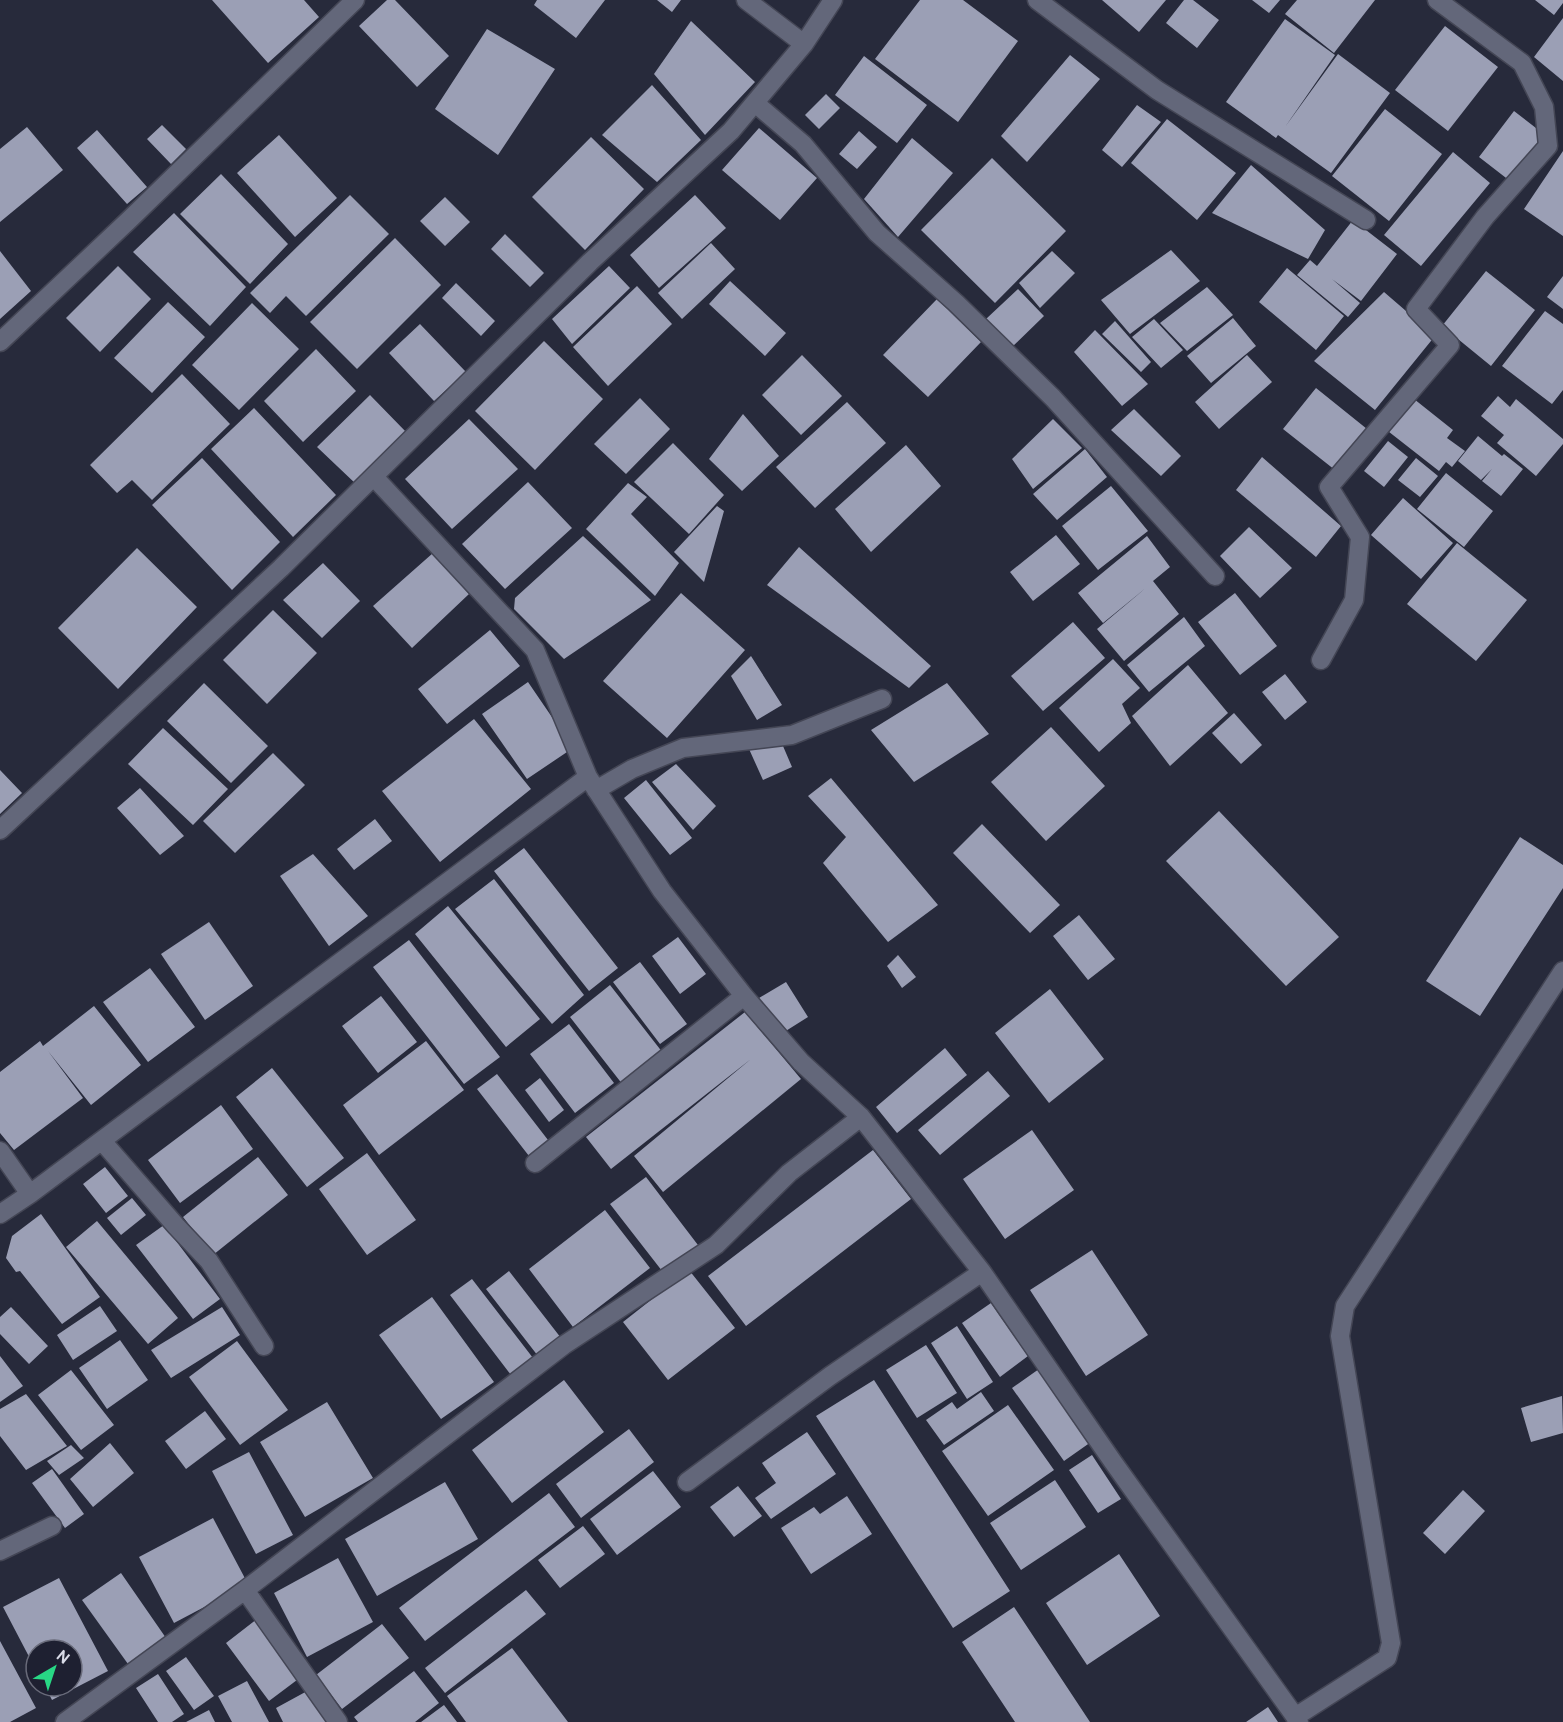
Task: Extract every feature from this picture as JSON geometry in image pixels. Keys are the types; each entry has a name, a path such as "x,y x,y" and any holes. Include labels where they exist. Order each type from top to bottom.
{"street":[{"path":"0,342 355,0"},
{"path":"746,0 804,44"},
{"path":"0,830 272,576 590,262 731,131 804,44 833,0"},
{"path":"1037,0 1157,90 1366,220"},
{"path":"1321,660 1354,600 1360,537 1329,487 1450,345 1416,309 1485,217 1548,146 1544,107 1522,63 1437,0"},
{"path":"755,103 802,144 877,233 956,303 1053,398 1215,576"},
{"path":"374,477 535,650 592,784 662,891 744,996 801,1062 861,1117 982,1272 1113,1462 1297,1719 1387,1658 1391,1643 1340,1336 1345,1306 1563,971"},
{"path":"0,1214 592,784 683,748 792,735 882,699"},
{"path":"535,1163 744,996"},
{"path":"65,1722 245,1590 564,1345 716,1245 789,1173 861,1117"},
{"path":"102,1141 209,1261 264,1346"},
{"path":"0,1151 30,1194"},
{"path":"687,1482 830,1376 982,1272"},
{"path":"0,1551 52,1526"},
{"path":"245,1590 338,1722"}],"building":[{"path":"212,0 304,0 319,17 268,63"},
{"path":"387,0 395,0 449,56 417,87 359,26"},
{"path":"537,0 605,0 576,38 534,5"},
{"path":"657,0 681,0 672,12"},
{"path":"920,0 963,0 1018,41 958,122 875,59"},
{"path":"1102,0 1166,0 1139,32"},
{"path":"1184,0 1193,0 1219,20 1197,48 1166,23"},
{"path":"1252,0 1280,0 1269,13"},
{"path":"1297,0 1375,0 1334,53 1285,14"},
{"path":"1535,0 1563,0 1563,3 1554,15"},
{"path":"1563,18 1563,81 1534,57"},
{"path":"1285,19 1335,55 1285,127 1338,54 1390,93 1331,173 1278,135 1276,138 1226,102"},
{"path":"691,21 755,82 705,135 654,74"},
{"path":"1445,26 1498,67 1448,131 1395,90"},
{"path":"487,29 555,69 498,155 435,109"},
{"path":"1070,55 1100,79 1027,162 1001,136"},
{"path":"864,56 927,105 897,143 835,95"},
{"path":"652,85 701,140 657,182 602,135"},
{"path":"826,94 840,108 819,129 805,115"},
{"path":"1137,105 1161,122 1122,167 1102,150"},
{"path":"1385,109 1442,154 1389,221 1332,176"},
{"path":"1514,111 1545,135 1510,181 1479,157"},
{"path":"1167,119 1236,173 1197,220 1131,163"},
{"path":"162,125 186,149 171,164 147,139"},
{"path":"27,127 63,170 0,222 0,149"},
{"path":"759,128 817,178 780,220 722,170"},
{"path":"97,130 147,187 127,204 77,148"},
{"path":"859,131 877,147 857,169 839,154"},
{"path":"279,135 337,198 295,237 237,173"},
{"path":"591,137 644,189 585,250 532,197"},
{"path":"912,138 953,173 898,237 864,199"},
{"path":"1563,151 1563,236 1524,209"},
{"path":"1453,152 1490,183 1421,266 1384,235"},
{"path":"992,158 1066,231 995,303 921,230"},
{"path":"1251,165 1325,230 1308,259 1212,213"},
{"path":"221,174 288,244 250,284 180,214"},
{"path":"350,195 389,234 306,316 286,296 270,313 250,293"},
{"path":"695,195 726,228 659,288 630,255"},
{"path":"445,197 470,222 445,246 420,221"},
{"path":"174,213 246,287 210,326 133,252"},
{"path":"1353,220 1397,254 1361,301 1332,279 1360,303 1348,317 1297,275 1310,260 1317,266"},
{"path":"505,234 544,273 530,287 491,249"},
{"path":"395,238 441,285 357,369 310,322"},
{"path":"711,243 735,269 682,319 658,293"},
{"path":"1171,250 1200,281 1130,334 1101,300"},
{"path":"0,251 31,291 0,319"},
{"path":"1052,251 1075,273 1040,308 1019,283"},
{"path":"118,266 151,299 100,352 66,318"},
{"path":"609,266 630,288 572,344 552,319"},
{"path":"1287,268 1344,316 1316,350 1259,302"},
{"path":"1486,271 1535,310 1491,366 1442,326"},
{"path":"1563,276 1563,309 1547,297"},
{"path":"730,281 786,333 765,356 709,304"},
{"path":"456,283 495,321 481,336 442,298"},
{"path":"637,286 672,324 608,386 573,347"},
{"path":"1207,287 1233,315 1187,351 1160,323"},
{"path":"1018,289 1044,316 1012,347 986,319"},
{"path":"1384,292 1435,336 1375,410 1314,361"},
{"path":"937,299 981,342 928,397 883,355"},
{"path":"168,302 205,337 152,393 114,358"},
{"path":"252,303 299,349 239,410 192,365"},
{"path":"1545,311 1563,324 1563,390 1552,404 1502,366"},
{"path":"1233,318 1256,346 1211,383 1187,356"},
{"path":"1154,319 1183,350 1161,368 1132,337"},
{"path":"1115,321 1151,362 1141,372 1102,334"},
{"path":"420,324 466,372 434,401 389,353"},
{"path":"1095,330 1148,384 1122,406 1074,352"},
{"path":"544,341 603,399 535,470 475,411"},
{"path":"316,349 356,391 303,442 264,401"},
{"path":"802,355 842,396 801,435 762,395"},
{"path":"1247,355 1272,382 1219,429 1195,402"},
{"path":"182,374 230,424 152,500 132,480 117,493 90,465"},
{"path":"1316,388 1367,429 1335,470 1283,429"},
{"path":"370,395 407,433 357,485 317,447"},
{"path":"1409,395 1453,430 1447,438 1465,451 1452,467 1446,462 1439,471 1384,428"},
{"path":"1498,396 1510,407 1516,399 1563,439 1563,444 1536,476 1497,443 1504,435 1481,416"},
{"path":"640,398 670,429 626,474 594,444"},
{"path":"847,402 886,443 815,508 776,467"},
{"path":"254,408 336,495 293,537 211,449"},
{"path":"1134,409 1181,456 1161,476 1111,430"},
{"path":"743,414 779,456 742,491 709,459"},
{"path":"469,419 518,469 452,529 405,479"},
{"path":"1053,419 1082,448 1033,489 1012,459"},
{"path":"1478,436 1502,456 1504,454 1523,469 1501,496 1482,481 1492,469 1481,480 1458,461"},
{"path":"1388,441 1408,457 1384,487 1364,471"},
{"path":"673,443 724,495 689,534 634,482"},
{"path":"906,445 941,486 871,552 835,509"},
{"path":"1085,449 1107,477 1057,520 1033,494"},
{"path":"1262,457 1341,526 1316,557 1236,490"},
{"path":"202,458 280,542 232,590 152,505"},
{"path":"1416,458 1438,476 1420,497 1398,480"},
{"path":"1446,473 1493,511 1464,547 1417,509"},
{"path":"528,482 572,528 505,589 462,544"},
{"path":"628,483 647,497 631,514 679,563 655,596 586,529"},
{"path":"1111,486 1148,531 1098,570 1062,526"},
{"path":"1403,498 1453,543 1421,579 1371,535"},
{"path":"717,506 724,511 704,582 674,552"},
{"path":"1249,527 1292,568 1260,598 1220,556"},
{"path":"1056,535 1080,564 1033,601 1010,572"},
{"path":"583,536 651,600 564,659 514,609 515,598"},
{"path":"1147,536 1170,567 1153,581 1179,614 1124,661 1097,629 1147,587 1103,623 1078,593"},
{"path":"1457,543 1527,600 1476,661 1407,604"},
{"path":"799,547 931,666 909,688 767,585"},
{"path":"137,548 197,607 118,689 58,628"},
{"path":"433,553 469,594 412,648 373,606"},
{"path":"323,563 360,601 322,638 283,600"},
{"path":"681,593 745,650 667,738 603,681"},
{"path":"1235,593 1277,646 1240,675 1198,622"},
{"path":"273,610 317,653 267,704 223,660"},
{"path":"1184,617 1205,646 1149,692 1127,665"},
{"path":"1073,622 1105,658 1043,711 1011,676"},
{"path":"490,630 520,666 447,724 418,689"},
{"path":"751,656 782,705 757,720 731,676"},
{"path":"1113,659 1140,688 1122,704 1131,723 1099,752 1059,708"},
{"path":"1188,665 1228,713 1170,766 1132,716"},
{"path":"1285,674 1307,702 1285,720 1262,692"},
{"path":"528,682 573,748 527,779 482,714"},
{"path":"204,683 268,746 231,783 167,721"},
{"path":"947,683 989,734 914,782 871,730"},
{"path":"1234,713 1262,745 1241,764 1212,733"},
{"path":"474,719 531,789 440,862 382,791"},
{"path":"1051,727 1105,786 1046,841 991,782"},
{"path":"163,728 228,789 193,825 128,764"},
{"path":"780,739 792,767 763,780 749,749"},
{"path":"273,753 305,785 235,853 203,821"},
{"path":"676,764 716,806 693,830 652,782"},
{"path":"0,770 22,793 0,814"},
{"path":"831,778 938,905 888,942 823,863 846,837 808,796"},
{"path":"646,780 692,838 670,855 624,798"},
{"path":"140,788 184,836 160,855 117,808"},
{"path":"1219,811 1339,937 1286,986 1166,861"},
{"path":"375,819 392,841 354,870 337,849"},
{"path":"982,824 1060,905 1030,933 953,853"},
{"path":"1520,837 1563,865 1563,888 1480,1016 1426,981"},
{"path":"524,848 618,968 589,991 494,871"},
{"path":"313,854 368,916 329,946 280,876"},
{"path":"494,879 584,995 552,1024 455,909"},
{"path":"448,906 540,1019 506,1047 415,934"},
{"path":"1079,915 1115,959 1088,980 1053,936"},
{"path":"209,922 253,986 205,1020 161,954"},
{"path":"678,937 706,974 680,994 652,956"},
{"path":"409,940 500,1057 464,1084 373,967"},
{"path":"898,955 916,977 902,988 887,966"},
{"path":"640,962 687,1024 660,1044 613,982"},
{"path":"150,968 195,1027 148,1062 103,1002"},
{"path":"786,982 808,1017 781,1034 759,998"},
{"path":"610,985 663,1053 623,1085 570,1017"},
{"path":"1050,989 1104,1059 1049,1103 995,1033"},
{"path":"381,996 417,1042 378,1073 342,1026"},
{"path":"94,1006 141,1065 91,1105 48,1051 83,1098 14,1150 0,1133 0,1072 40,1041 43,1046"},
{"path":"745,1012 801,1079 663,1192 634,1156 751,1059 611,1169 586,1137"},
{"path":"569,1024 614,1083 575,1113 530,1054"},
{"path":"426,1041 464,1090 379,1155 343,1105"},
{"path":"945,1048 967,1075 897,1133 876,1107"},
{"path":"272,1068 344,1158 307,1187 236,1097"},
{"path":"988,1071 1010,1096 940,1155 918,1130"},
{"path":"497,1074 548,1140 529,1156 477,1089"},
{"path":"540,1078 564,1110 549,1122 525,1090"},
{"path":"221,1105 253,1149 180,1203 148,1160"},
{"path":"1032,1130 1074,1190 1005,1239 963,1179"},
{"path":"873,1150 911,1199 746,1326 708,1276"},
{"path":"367,1153 416,1220 367,1255 319,1189"},
{"path":"258,1157 288,1195 213,1255 183,1217"},
{"path":"105,1167 128,1196 106,1213 83,1184"},
{"path":"646,1177 701,1249 666,1276 610,1204"},
{"path":"132,1198 146,1215 121,1235 107,1218"},
{"path":"605,1210 650,1268 573,1327 529,1269"},
{"path":"41,1214 100,1297 62,1324 20,1271 16,1272 6,1258 12,1236"},
{"path":"97,1221 178,1318 148,1344 66,1247"},
{"path":"164,1225 220,1299 193,1319 136,1245"},
{"path":"1092,1250 1148,1335 1086,1376 1030,1290"},
{"path":"689,1270 735,1328 668,1380 623,1322"},
{"path":"509,1271 561,1338 538,1356 486,1289"},
{"path":"472,1279 533,1358 511,1375 450,1295"},
{"path":"432,1297 494,1382 441,1419 379,1335"},
{"path":"991,1303 1028,1356 1000,1377 962,1323"},
{"path":"100,1306 117,1331 73,1360 57,1335"},
{"path":"11,1307 48,1346 29,1364 0,1334 0,1317"},
{"path":"222,1307 240,1335 171,1378 151,1350"},
{"path":"957,1326 993,1382 967,1399 931,1343"},
{"path":"120,1340 148,1380 107,1409 79,1368"},
{"path":"237,1341 288,1410 240,1445 189,1377"},
{"path":"926,1345 957,1393 917,1418 886,1370"},
{"path":"0,1356 23,1386 0,1402"},
{"path":"1039,1369 1091,1442 1064,1461 1012,1388"},
{"path":"71,1370 114,1425 81,1450 38,1395"},
{"path":"564,1380 604,1432 512,1503 472,1450"},
{"path":"874,1380 1010,1591 953,1628 816,1416"},
{"path":"981,1392 994,1411 944,1445 926,1420 952,1402 957,1409"},
{"path":"26,1394 67,1446 26,1470 0,1436 0,1409"},
{"path":"1562,1396 1563,1433 1531,1442 1521,1408"},
{"path":"327,1402 373,1478 305,1517 260,1442"},
{"path":"1008,1405 1054,1470 988,1516 942,1451"},
{"path":"205,1411 226,1439 186,1469 165,1441"},
{"path":"629,1429 654,1462 581,1518 556,1484"},
{"path":"807,1432 836,1474 771,1519 755,1498 776,1483 762,1463"},
{"path":"110,1443 134,1473 93,1507 70,1479"},
{"path":"71,1445 84,1458 59,1475 47,1461"},
{"path":"249,1452 293,1535 256,1554 212,1471"},
{"path":"1092,1455 1121,1499 1098,1513 1069,1470"},
{"path":"52,1469 84,1514 65,1528 32,1483"},
{"path":"653,1471 681,1507 617,1555 590,1519"},
{"path":"1055,1480 1086,1527 1021,1570 990,1523"},
{"path":"445,1482 478,1539 377,1596 345,1539"},
{"path":"738,1486 762,1516 734,1537 710,1507"},
{"path":"1463,1490 1485,1511 1445,1554 1423,1533"},
{"path":"549,1493 575,1527 425,1641 399,1608"},
{"path":"847,1496 872,1534 811,1574 781,1528 814,1507 820,1514"},
{"path":"213,1518 248,1584 174,1623 139,1557"},
{"path":"583,1526 605,1554 560,1588 538,1560"},
{"path":"1119,1554 1160,1616 1087,1665 1046,1603"},
{"path":"338,1558 373,1622 307,1657 274,1593"},
{"path":"121,1573 166,1638 128,1664 82,1600"},
{"path":"59,1578 108,1671 84,1683 84,1638 24,1638 24,1647 3,1607"},
{"path":"526,1590 546,1614 445,1693 425,1668"},
{"path":"1014,1607 1090,1722 1015,1722 962,1642"},
{"path":"257,1619 301,1677 269,1701 226,1643"},
{"path":"382,1624 409,1658 342,1709 316,1675"},
{"path":"0,1641 24,1686 24,1698 31,1698 36,1708 10,1722 0,1722"},
{"path":"512,1648 568,1722 466,1722 447,1696"},
{"path":"186,1657 214,1696 194,1710 166,1671"},
{"path":"414,1671 439,1703 415,1722 358,1722 354,1717"},
{"path":"158,1674 184,1714 172,1722 158,1722 136,1688"},
{"path":"247,1681 269,1722 232,1722 218,1696"},
{"path":"309,1690 326,1722 283,1722 276,1708"},
{"path":"444,1705 457,1722 421,1722"},
{"path":"1268,1707 1278,1722 1246,1722"},
{"path":"209,1710 215,1722 186,1722"}]}
